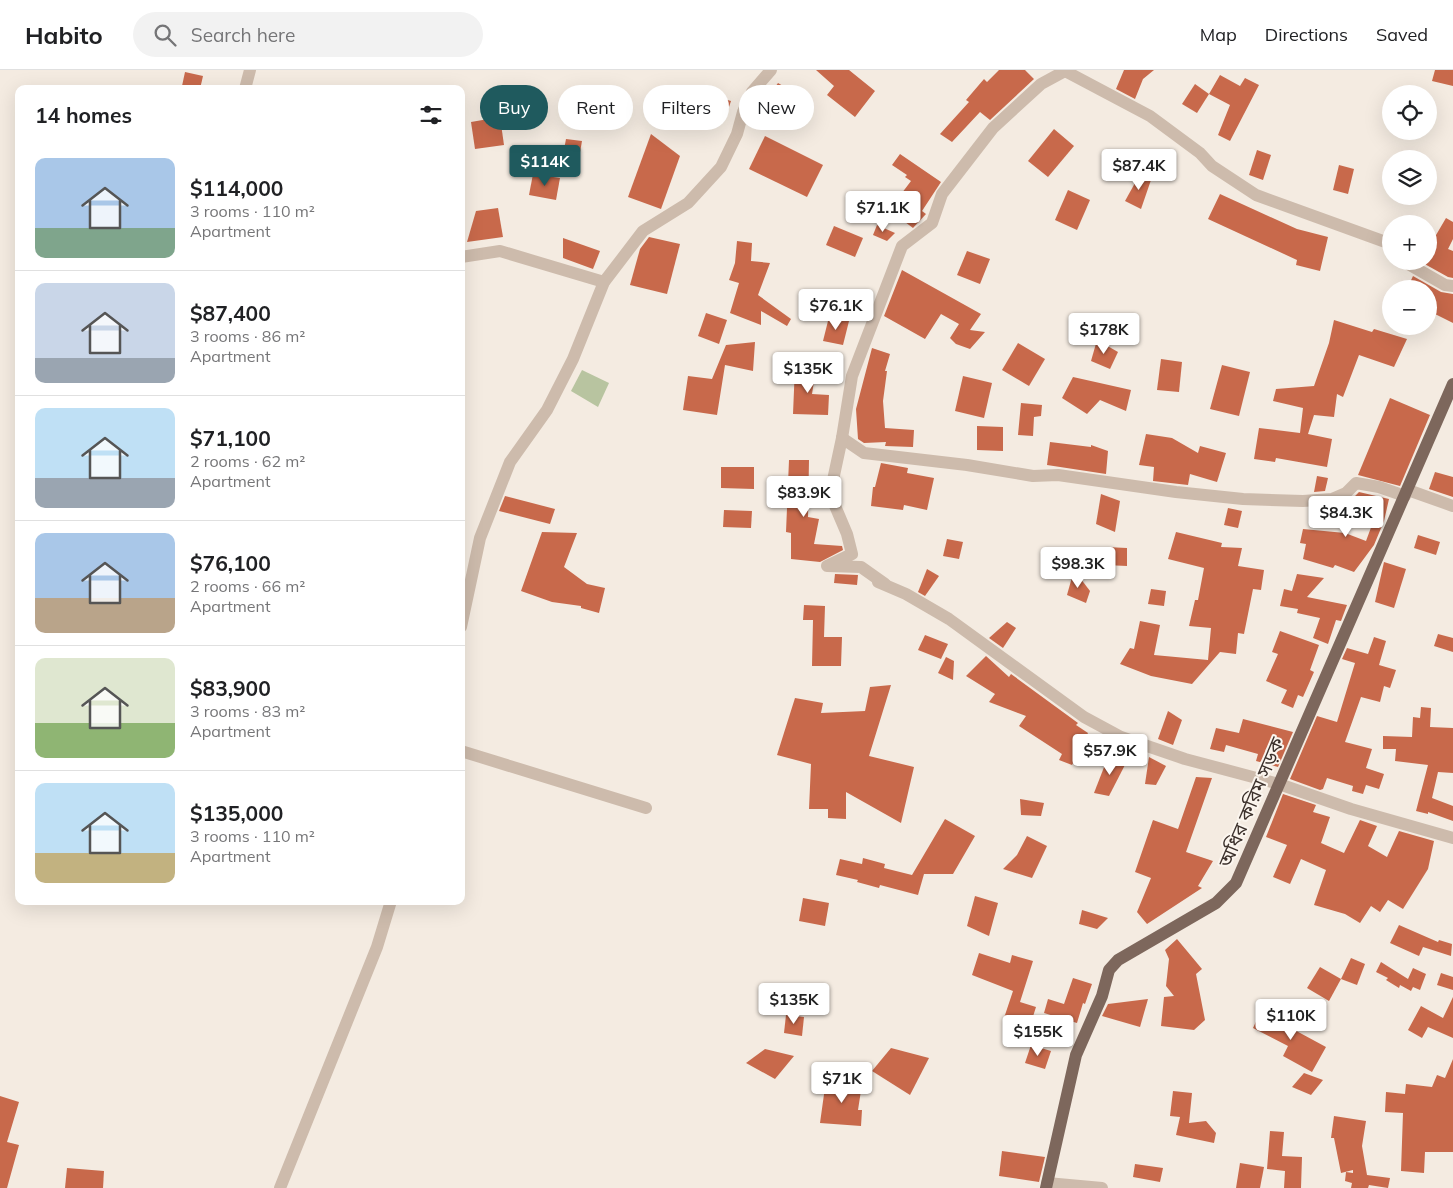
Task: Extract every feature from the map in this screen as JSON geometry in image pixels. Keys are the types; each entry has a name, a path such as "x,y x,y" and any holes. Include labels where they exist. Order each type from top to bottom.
{"main road":[{"name":"অধির করিম সড়ক","path":"1047,1186 1076,1055 1102,996 1109,970 1118,960 1216,903 1236,883 1453,384"}],"street":[{"path":"246,85 250,70"},
{"path":"465,608 480,538 510,462 551,401 573,359 604,282 643,231 688,203 721,167 737,134 743,112 752,92 771,70"},
{"path":"1382,241 1256,195 1212,166 1200,153 1150,116 1065,71 1040,84 993,128 942,194 932,223 902,246 852,376 842,438 830,494 847,534 852,554 827,566 861,567 879,582 949,620 1084,717 1121,736 1185,759 1278,784 1368,814 1453,838"},
{"path":"465,256 500,251 604,282"},
{"path":"1419,270 1445,285 1453,286"},
{"path":"842,438 864,452 1033,476 1058,475 1233,498 1303,501 1332,499 1346,493 1356,484 1407,493 1453,506"},
{"path":"465,751 646,808"},
{"path":"280,1188 377,947 390,905"},
{"path":"1047,1186 1102,1188"}],"green space":[{"path":"582,370 609,383 598,407 571,391"}],"building":[{"path":"816,70 849,70 875,91 855,117 827,95 834,86"},
{"path":"999,70 1025,70 1034,79 990,120 980,112 952,142 940,134 969,102 966,100 984,79 987,82"},
{"path":"1124,70 1154,70 1143,79 1135,99 1116,89"},
{"path":"1435,70 1453,70 1453,86 1432,81"},
{"path":"185,72 203,76 201,85 182,85"},
{"path":"1220,75 1240,86 1245,78 1259,85 1230,141 1218,135 1230,105 1209,94"},
{"path":"1195,84 1209,94 1197,113 1182,104"},
{"path":"480,120 480,130 502,130 504,145 475,149 471,122"},
{"path":"1054,129 1074,146 1048,177 1028,161"},
{"path":"651,134 680,156 661,209 628,197"},
{"path":"765,136 823,165 807,197 749,169"},
{"path":"566,139 582,141 576,175 561,165"},
{"path":"1111,150 1133,160 1127,174 1104,164"},
{"path":"1257,150 1271,155 1263,180 1249,175"},
{"path":"900,154 941,182 922,211 926,214 913,228 889,210 911,181 905,177 907,175 892,165"},
{"path":"1163,154 1174,159 1168,170 1157,164"},
{"path":"1339,165 1354,169 1348,194 1333,190"},
{"path":"533,174 560,178 556,200 529,195"},
{"path":"1140,174 1152,177 1141,209 1125,201"},
{"path":"1068,190 1090,200 1077,230 1055,220"},
{"path":"1220,194 1297,229 1328,237 1320,271 1296,265 1297,260 1208,219"},
{"path":"498,208 503,237 467,242 476,211"},
{"path":"1446,218 1453,222 1453,239 1448,249 1453,251 1453,278 1435,270 1437,270 1437,233"},
{"path":"877,225 895,233 887,241 873,235"},
{"path":"834,226 863,238 855,257 826,245"},
{"path":"649,237 680,244 667,294 630,285 640,249"},
{"path":"563,238 600,251 593,269 563,258"},
{"path":"737,241 752,243 751,261 770,263 758,295 791,319 787,326 761,311 761,325 730,313 739,283 729,280 735,263"},
{"path":"967,251 990,259 980,284 957,275"},
{"path":"902,270 981,314 970,330 985,332 970,349 956,344 950,338 959,324 941,314 925,339 884,316"},
{"path":"1413,276 1420,280 1411,280"},
{"path":"1437,290 1453,294 1453,323 1437,315"},
{"path":"821,302 856,318 855,321 815,315"},
{"path":"706,313 727,320 719,344 698,336"},
{"path":"829,317 849,321 843,345 823,341"},
{"path":"1334,320 1372,332 1374,329 1382,331 1382,335 1394,335 1407,339 1394,367 1359,355 1343,397 1337,394 1334,417 1314,415 1308,434 1332,439 1327,467 1276,458 1275,462 1254,459 1259,428 1300,433 1303,408 1273,401 1276,389 1314,386 1329,343"},
{"path":"1097,340 1118,352 1110,369 1091,361"},
{"path":"755,342 753,371 725,365 717,415 683,410 688,376 712,379 726,345"},
{"path":"1018,343 1045,359 1029,386 1002,370"},
{"path":"872,348 890,354 885,371 887,371 883,401 885,428 914,430 913,447 885,446 886,442 864,443 858,439 856,409"},
{"path":"1161,359 1182,362 1179,392 1157,390"},
{"path":"1222,365 1250,372 1239,416 1210,409"},
{"path":"795,366 816,369 812,394 829,395 828,415 793,414"},
{"path":"963,376 992,383 984,418 955,411"},
{"path":"1073,377 1131,390 1126,411 1100,400 1087,414 1062,398"},
{"path":"1390,398 1430,415 1400,486 1358,475"},
{"path":"1021,403 1042,405 1041,416 1034,417 1033,436 1018,435"},
{"path":"977,426 1003,427 1003,451 977,450"},
{"path":"1146,434 1172,438 1198,453 1200,446 1226,453 1217,482 1190,474 1188,485 1153,481 1154,467 1139,465"},
{"path":"1050,442 1091,447 1091,445 1108,451 1106,474 1047,465"},
{"path":"789,460 809,460 808,517 819,519 814,544 842,546 843,550 820,562 791,559 791,533 786,532"},
{"path":"881,463 908,468 907,473 934,478 927,510 904,505 903,510 871,506 873,487 875,487"},
{"path":"721,467 754,467 754,489 721,488"},
{"path":"1435,472 1453,477 1453,497 1429,489"},
{"path":"1317,476 1328,478 1325,491 1314,492"},
{"path":"1359,492 1389,499 1384,521 1374,545 1354,572 1335,565 1333,568 1303,559 1306,544 1300,543 1303,529 1345,533 1366,541 1376,514 1351,508 1354,497"},
{"path":"1101,494 1120,501 1115,532 1096,524"},
{"path":"505,496 555,509 550,524 499,511"},
{"path":"1228,508 1242,511 1238,528 1224,525"},
{"path":"724,510 752,511 751,528 723,527"},
{"path":"542,532 577,533 564,567 587,584 605,588 599,613 581,608 581,606 552,602 521,591"},
{"path":"1176,532 1222,543 1221,547 1242,548 1238,566 1264,570 1261,590 1253,589 1244,634 1238,633 1236,654 1220,652 1192,684 1151,676 1120,664 1130,648 1134,649 1140,621 1160,625 1154,655 1208,660 1211,628 1189,626 1195,600 1198,600 1204,568 1168,559"},
{"path":"1418,535 1440,542 1436,555 1414,548"},
{"path":"947,539 963,542 959,559 943,556"},
{"path":"1106,547 1127,548 1127,566 1105,565"},
{"path":"1384,562 1406,569 1394,608 1375,602"},
{"path":"927,569 939,576 925,596 918,592"},
{"path":"1074,570 1090,591 1086,603 1067,595"},
{"path":"835,574 858,575 857,585 834,583"},
{"path":"1297,574 1324,578 1307,597 1347,605 1341,621 1336,620 1328,644 1313,638 1320,618 1297,613 1298,609 1280,606 1284,589 1292,591"},
{"path":"1151,589 1166,591 1164,606 1148,604"},
{"path":"804,605 825,606 824,637 842,637 841,666 812,666 813,620 803,620"},
{"path":"1007,622 1016,628 1003,648 989,638"},
{"path":"1280,631 1319,645 1310,670 1314,672 1303,697 1298,695 1293,708 1281,703 1287,690 1266,681 1278,654 1272,652"},
{"path":"1438,634 1453,638 1453,652 1434,646"},
{"path":"925,635 948,644 941,659 918,650"},
{"path":"1374,637 1386,641 1379,665 1396,670 1390,688 1384,686 1380,702 1361,697 1345,742 1372,749 1366,768 1384,774 1379,789 1366,785 1363,794 1352,791 1353,786 1327,778 1323,789 1320,790 1290,779 1317,716 1337,722 1355,663 1342,659 1347,648 1368,654"},
{"path":"986,656 1009,677 1011,674 1078,723 1076,725 1088,733 1072,765 1059,760 1062,754 1019,726 1026,716 989,702 995,694 966,676"},
{"path":"946,657 954,661 953,680 938,673"},
{"path":"891,685 869,756 914,767 901,823 846,792 846,819 828,818 828,809 809,809 811,764 777,755 795,698 823,703 821,713 865,711 870,687"},
{"path":"1421,707 1431,708 1430,727 1453,728 1453,773 1438,772 1432,798 1453,806 1453,821 1428,812 1428,814 1416,811 1428,765 1395,761 1396,749 1383,749 1383,736 1412,737 1413,717 1420,718"},
{"path":"1168,711 1182,720 1173,745 1158,739"},
{"path":"1243,719 1293,732 1278,767 1256,761 1258,754 1226,745 1224,752 1210,749 1216,728 1239,733"},
{"path":"1108,757 1128,759 1109,796 1094,793"},
{"path":"1149,757 1166,766 1156,785 1145,784"},
{"path":"1196,777 1212,778 1186,852 1213,861 1198,886 1202,888 1147,924 1137,912 1151,878 1135,872 1153,820 1178,829"},
{"path":"1283,794 1316,805 1313,812 1330,817 1321,843 1344,853 1360,820 1377,826 1368,846 1387,857 1399,831 1434,841 1428,869 1403,909 1388,900 1380,912 1371,906 1360,923 1345,914 1314,905 1326,870 1301,859 1290,884 1273,877 1287,845 1266,837"},
{"path":"1020,799 1044,803 1041,816 1021,815"},
{"path":"945,819 975,836 953,874 924,874 918,895 880,885 879,888 857,882 858,880 836,875 840,859 862,864 863,858 885,864 884,868 912,875"},
{"path":"1027,836 1047,846 1032,878 1003,869 1017,855"},
{"path":"975,896 998,903 989,936 967,926"},
{"path":"803,898 829,903 825,926 799,921"},
{"path":"1082,910 1108,918 1097,929 1079,924"},
{"path":"1399,925 1438,942 1439,940 1452,944 1451,956 1423,947 1419,956 1390,943"},
{"path":"1177,939 1202,969 1196,974 1205,1020 1194,1030 1161,1026 1164,997 1174,996 1166,986 1169,959 1165,950"},
{"path":"979,953 1010,963 1012,955 1033,961 1020,1002 1036,1007 1030,1026 1004,1018 1013,991 972,975"},
{"path":"1351,958 1365,964 1357,985 1341,979"},
{"path":"1381,962 1408,979 1413,968 1426,974 1420,990 1413,987 1411,991 1400,985 1399,988 1386,980 1388,978 1376,972"},
{"path":"1320,967 1341,979 1329,1001 1307,988"},
{"path":"1441,973 1453,977 1453,990 1437,985"},
{"path":"1073,978 1092,984 1085,1004 1083,1003 1077,1023 1044,1013 1048,999 1064,1004"},
{"path":"1453,997 1453,1038 1428,1027 1422,1038 1408,1030 1421,1006 1443,1018"},
{"path":"1148,999 1140,1027 1102,1016 1108,1004"},
{"path":"1262,1009 1291,1024 1289,1027 1326,1047 1312,1072 1283,1056 1288,1046 1253,1028"},
{"path":"786,1015 804,1017 802,1036 784,1033"},
{"path":"1031,1045 1051,1051 1045,1069 1025,1063"},
{"path":"891,1048 929,1058 910,1095 872,1071"},
{"path":"765,1049 794,1056 775,1079 746,1063"},
{"path":"1453,1059 1453,1152 1425,1152 1424,1173 1401,1171 1403,1113 1385,1112 1386,1092 1405,1094 1406,1084 1432,1087 1437,1075 1445,1078"},
{"path":"1304,1073 1323,1080 1311,1095 1292,1087"},
{"path":"826,1080 862,1084 858,1110 862,1110 861,1126 820,1123"},
{"path":"1173,1091 1192,1093 1189,1123 1206,1121 1216,1133 1214,1143 1176,1135 1180,1117 1170,1116"},
{"path":"0,1096 19,1102 7,1142 19,1145 7,1188 0,1188"},
{"path":"1334,1116 1366,1121 1362,1146 1367,1175 1390,1178 1388,1188 1369,1185 1368,1188 1351,1188 1352,1183 1345,1181 1346,1172 1353,1173 1353,1170 1341,1173 1334,1138 1331,1138"},
{"path":"1270,1131 1284,1132 1282,1156 1302,1157 1301,1188 1284,1188 1285,1171 1267,1169"},
{"path":"1002,1151 1045,1157 1039,1182 999,1176"},
{"path":"1240,1163 1264,1167 1260,1188 1236,1188"},
{"path":"1135,1164 1163,1168 1160,1182 1133,1177"},
{"path":"67,1168 104,1171 103,1188 65,1188"}]}
